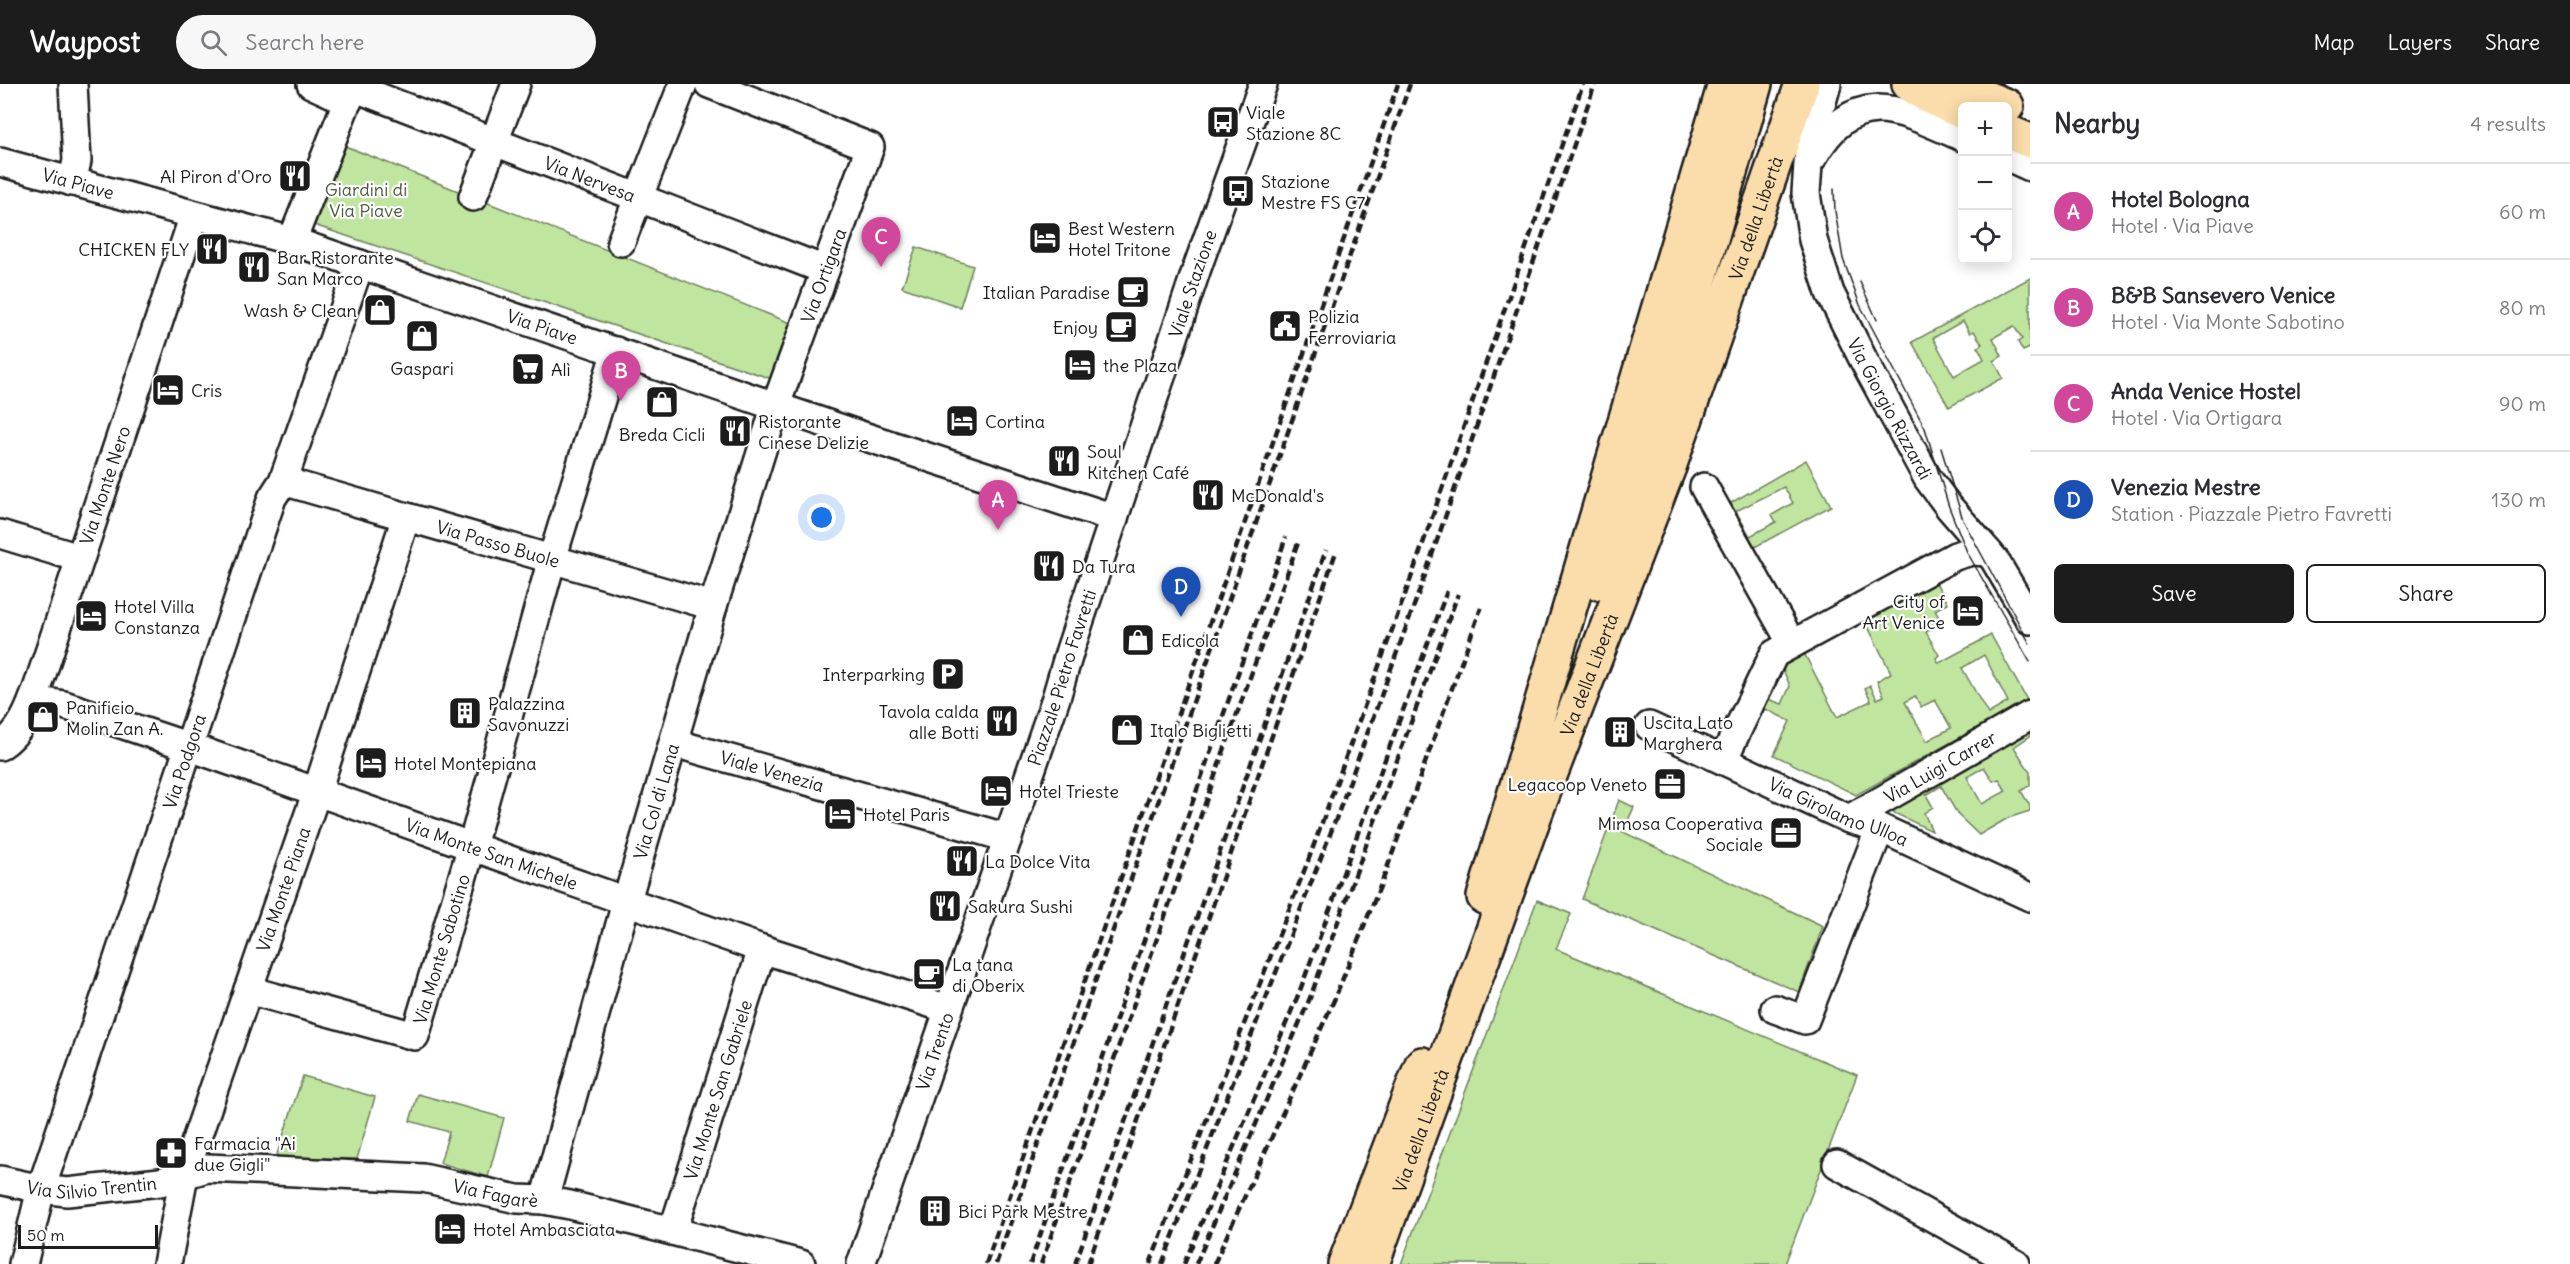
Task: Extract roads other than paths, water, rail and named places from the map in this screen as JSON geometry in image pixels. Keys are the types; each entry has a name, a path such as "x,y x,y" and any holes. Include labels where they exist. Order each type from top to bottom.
{"main road":[{"name":"Via della Libertà","path":"1345,1264 1485,894 1725,84"},
{"path":"1485,894 1670,387 1755,84"},
{"name":"Via della Libertà","path":"1372,1264 1538,809 1669,467 1802,84"},
{"path":"1951,84 1995,102"},
{"path":"1899,92 1929,97 1958,110"},
{"path":"2012,109 2030,116"},
{"path":"2012,134 2030,141"}],"street":[{"path":"72,182 77,161 73,84"},
{"name":"Via Nervesa","path":"311,84 351,91 494,142 825,270"},
{"path":"473,197 516,84"},
{"path":"621,242 682,84"},
{"name":"Via Ortigara","path":"709,84 870,147 776,405"},
{"name":"Viale Stazione","path":"1114,518 1197,268 1263,84"},
{"name":"Via Giorgio Rizzardi","path":"1827,84 1811,139 1806,203 1809,224 1835,304 1928,479 1988,552 2030,620"},
{"path":"292,241 351,91"},
{"path":"1899,92 1958,134"},
{"name":"Via Giorgio Rizzardi","path":"1807,172 1824,140 1842,119 1899,92"},
{"path":"2012,159 2030,167"},
{"name":"Via Piave","path":"0,162 292,241 1114,518"},
{"name":"Via Monte Nero","path":"0,746 12,739 18,731 34,700 194,215"},
{"name":"Via Podgora","path":"23,1264 41,1189 198,750 272,498 283,481 360,264"},
{"name":"Via Monte Sabotino","path":"248,990 415,1036 552,559 616,351"},
{"name":"Via Col di Lana","path":"544,1200 713,606 776,405"},
{"name":"Via Passo Buole","path":"283,481 713,606"},
{"path":"1704,487 1791,644"},
{"name":"Via Monte Piana","path":"167,1264 184,1174 317,792 406,517"},
{"name":"Piazzale Pietro Favretti","path":"1008,838 1053,708 1114,518"},
{"path":"0,534 79,558"},
{"path":"1723,760 1774,654 1956,556 1972,551 1988,552"},
{"name":"Via Monte San Michele","path":"34,700 64,705 471,846 630,893 762,949 948,1009"},
{"name":"Via Luigi Carrer","path":"1849,819 2030,715"},
{"name":"Via Girolamo Ulloa","path":"1649,726 1849,819 1880,828 2030,897"},
{"name":"Viale Venezia","path":"674,743 1008,838"},
{"path":"1775,1009 1806,1020 1880,828"},
{"name":"Via Trento","path":"861,1264 1008,838"},
{"name":"Via Monte San Gabriele","path":"673,1231 762,949"},
{"path":"1837,1164 2016,1264"},
{"name":"Via Fagarè","path":"184,1174 207,1168 423,1178 517,1198 544,1200 801,1264"},
{"name":"Via Silvio Trentin","path":"0,1180 67,1192 148,1183 184,1174"}],"tram line":[{"path":"1834,189 1835,211 1843,259 1860,305 1925,428 1949,507 1967,552 2030,662"},
{"path":"1860,282 1877,320"},
{"path":"1941,448 1963,520 2030,644"}],"railway":[{"path":"986,1264 1398,84"},
{"path":"996,1264 1410,84"},
{"path":"1150,1264 1308,861 1411,578 1583,84"},
{"path":"1162,1264 1336,819 1423,581 1595,84"},
{"path":"1030,1264 1286,537"},
{"path":"1041,1264 1299,540"},
{"path":"1075,1264 1326,550"},
{"path":"1088,1264 1336,552"},
{"path":"1184,1264 1299,993 1447,591"},
{"path":"1196,1264 1310,998 1458,594"},
{"path":"1214,1264 1335,998 1385,874 1481,608"}],"place":[{"name":"Viale Stazione 8C","path":"1223,122"},
{"name":"Al Piron d'Oro","path":"295,176"},
{"name":"Stazione Mestre FS C7","path":"1238,191"},
{"name":"Best Western Hotel Tritone","path":"1045,238"},
{"name":"CHICKEN FLY","path":"212,249"},
{"name":"Bar Ristorante San Marco","path":"254,267"},
{"name":"Anda Venice Hostel","path":"881,267"},
{"name":"Italian Paradise","path":"1133,292"},
{"name":"Wash & Clean","path":"380,310"},
{"name":"Polizia Ferroviaria","path":"1285,326"},
{"name":"Enjoy","path":"1121,327"},
{"name":"Gaspari","path":"422,336"},
{"name":"the Plaza","path":"1080,365"},
{"name":"Alì","path":"528,369"},
{"name":"Cris","path":"168,390"},
{"name":"B&B Sansevero Venice","path":"621,401"},
{"name":"Breda Cicli","path":"662,402"},
{"name":"Cortina","path":"962,421"},
{"name":"Ristorante Cinese Delizie","path":"735,431"},
{"name":"Soul Kitchen Café","path":"1064,461"},
{"name":"McDonald's","path":"1208,495"},
{"name":"Hotel Bologna","path":"998,530"},
{"name":"Da Tura","path":"1049,566"},
{"name":"City of Art Venice","path":"1968,611"},
{"name":"Hotel Villa Constanza","path":"91,616"},
{"name":"Venezia Mestre","path":"1181,617"},
{"name":"Edicola","path":"1138,640"},
{"name":"Interparking","path":"948,674"},
{"name":"Palazzina Savonuzzi","path":"465,713"},
{"name":"Panificio Molin Zan A.","path":"43,717"},
{"name":"Tavola calda alle Botti","path":"1002,721"},
{"name":"Italo Biglietti","path":"1127,730"},
{"name":"Uscita Lato Marghera","path":"1620,732"},
{"name":"Hotel Montepiana","path":"371,763"},
{"name":"Legacoop Veneto","path":"1670,784"},
{"name":"Hotel Trieste","path":"996,791"},
{"name":"Hotel Paris","path":"840,814"},
{"name":"Mimosa Cooperativa Sociale","path":"1786,833"},
{"name":"La Dolce Vita","path":"962,861"},
{"name":"Sakura Sushi","path":"945,906"},
{"name":"La tana di Oberix","path":"929,974"},
{"name":"Farmacia \"Ai due Gigli\"","path":"171,1153"},
{"name":"Bici Park Mestre","path":"935,1211"},
{"name":"Hotel Ambasciata","path":"450,1229"}],"park label":[{"name":"Giardini di Via Piave","path":"366,199"}]}
